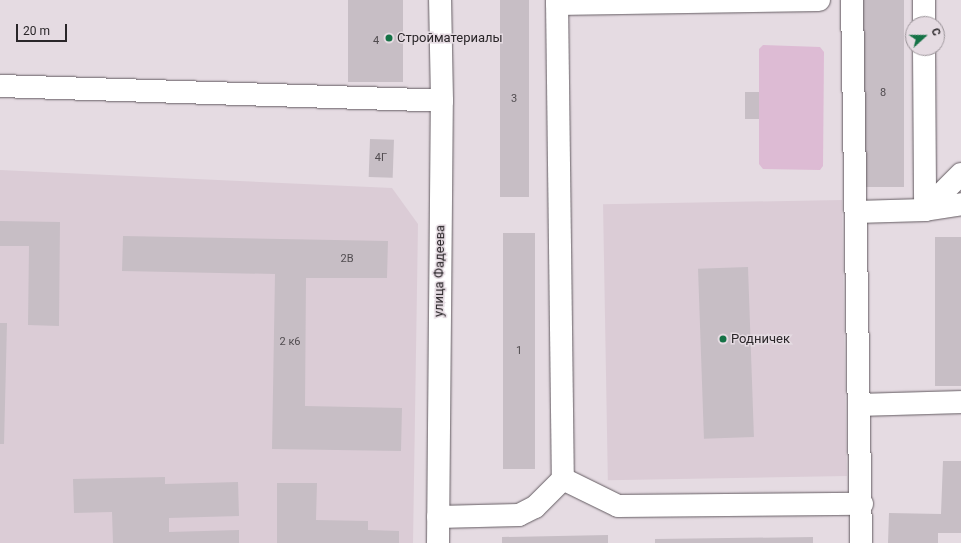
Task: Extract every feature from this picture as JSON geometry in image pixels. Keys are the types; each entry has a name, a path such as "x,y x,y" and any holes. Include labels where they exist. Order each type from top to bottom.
{"street":[{"name":"улица Фадеева","path":"438,543 442,101 440,0"},
{"path":"438,517 519,515 535,507 563,480 557,2 819,0"},
{"path":"852,0 862,504 861,543"},
{"path":"924,0 924,16"},
{"path":"924,56 925,210"},
{"path":"0,86 442,101"},
{"path":"925,210 961,174"},
{"path":"856,212 925,210 961,204"},
{"path":"860,405 961,402"},
{"path":"563,480 618,506 862,504"}],"shaded area":[{"path":"763,45 820,47 824,52 823,166 820,170 763,169 759,164 759,49"},
{"path":"0,170 392,188 418,224 413,543 0,543"},
{"name":"Родничек","path":"842,200 847,476 608,480 603,204"}],"building":[{"path":"348,0 403,0 403,82 348,82"},
{"path":"500,0 529,0 529,197 500,197"},
{"path":"861,0 904,0 904,187 861,187"},
{"path":"745,92 759,92 759,119 745,119"},
{"path":"370,139 394,140 393,178 369,177"},
{"path":"0,221 60,222 59,326 28,325 29,246 0,246"},
{"path":"503,233 535,233 535,469 503,469"},
{"path":"123,236 388,241 387,278 306,278 305,406 402,408 401,451 272,449 275,274 122,271"},
{"path":"935,237 961,237 961,386 935,386"},
{"path":"748,267 754,437 704,439 698,269"},
{"path":"0,323 7,323 4,444 0,444"},
{"path":"943,461 961,461 961,533 938,533 938,543 888,543 889,513 941,514"},
{"path":"165,477 165,484 238,482 239,516 169,518 169,532 239,530 239,543 113,543 112,512 74,513 73,479"},
{"path":"277,483 317,483 316,520 368,521 368,530 399,531 399,543 277,543"},
{"path":"608,535 608,543 502,543 502,537"},
{"path":"813,537 813,543 655,543 655,539"}],"place":[{"name":"Стройматериалы","path":"389,38"},
{"name":"Родничек","path":"723,339"}]}
